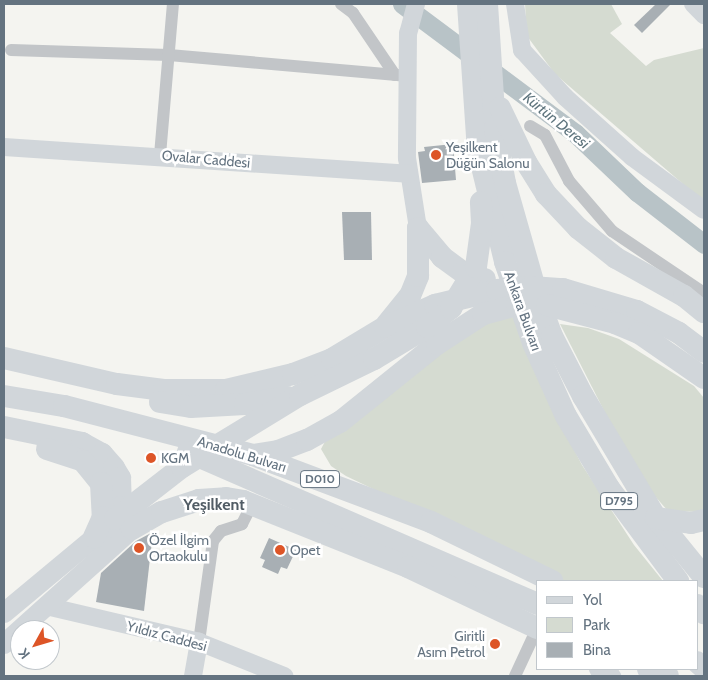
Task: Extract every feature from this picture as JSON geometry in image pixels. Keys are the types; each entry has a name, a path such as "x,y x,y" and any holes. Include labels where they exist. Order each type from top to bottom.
{"highway":[{"name":"Ankara Bulvarı","path":"468,4 478,150 505,262 543,340 583,396 656,518 704,578"},
{"name":"Ankara Bulvarı","path":"487,4 492,91 507,192 543,340 566,416 609,488 677,580"},
{"path":"492,91 526,162 546,194 578,228 616,258 684,296 704,312"},
{"path":"124,524 182,468 300,395 374,359 427,327 451,308 476,267 479,250 482,223 478,150"},
{"path":"418,228 430,245 463,272 531,287 564,289 637,311 680,333 704,352"},
{"path":"385,327 410,296 418,276 418,228"},
{"path":"4,358 117,384 164,390 226,390 293,374 332,359 385,327 435,305 474,294 531,287"},
{"path":"252,455 286,448 340,422 437,344 483,314 517,305 547,305 578,311 639,333 704,378"},
{"path":"4,374 191,406 245,404 300,395"},
{"name":"Anadolu Bulvarı","path":"4,396 78,410 252,455 431,522 550,580"},
{"path":"78,410 184,450 536,604"},
{"path":"4,427 82,443 102,454 120,478 121,507 124,524"},
{"path":"4,441 68,454 94,471 101,483 104,499 101,526 94,538"},
{"path":"124,524 177,486 204,474 228,476 312,506"},
{"path":"94,538 124,524 199,500 226,498 252,504 408,567 536,631"},
{"path":"656,518 691,523 704,520"},
{"path":"651,670 668,676"}],"main road":[{"path":"4,644 46,606 124,524"},
{"path":"4,614 94,538"}],"street":[{"path":"160,155 174,4"},
{"path":"341,4 353,13 401,76"},
{"path":"416,4 408,33 401,76 408,174 418,228"},
{"path":"514,4 522,50 565,97 632,157 704,210"},
{"path":"693,4 704,14"},
{"path":"11,50 169,55 401,76"},
{"path":"530,126 544,135 569,181 612,231 704,293"},
{"name":"Ovalar Caddesi","path":"4,147 160,155 408,174"},
{"path":"193,676 212,541 221,531 242,524 252,504"},
{"name":"Yıldız Caddesi","path":"46,606 199,642 284,676"},
{"path":"515,676 536,631"},
{"path":"600,670 612,676"}],"green space":[{"path":"525,4 611,4 622,24 610,33 646,66 654,60 704,48 704,202 555,74 527,36"},
{"path":"518,315 558,419 582,465 634,545 662,580 563,580 346,476 331,466 321,449 328,436 483,319"},
{"path":"560,324 588,328 619,339 694,386 704,398 704,512 668,511 653,494 629,460"}],"building":[{"path":"656,4 671,4 642,33 634,25"},
{"path":"453,144 456,180 422,183 418,152 425,151 424,147"},
{"path":"342,212 371,212 372,260 344,260"},
{"name":"Özel İlgim Ortaokulu","path":"153,532 144,611 96,602 101,573 136,541"},
{"path":"269,538 296,550 287,569 281,567 278,574 262,567 265,560 260,558"}],"waterway":[{"name":"Kürtün Deresi","path":"402,4 575,133 637,192 704,244"}],"place":[{"name":"Yeşilkent Düğün Salonu","path":"436,155"},
{"name":"KGM","path":"151,458"},
{"name":"Özel İlgim Ortaokulu","path":"139,548"},
{"name":"Opet","path":"280,550"},
{"name":"Giritli Asım Petrol","path":"495,644"}],"district":[{"name":"Yeşilkent","path":"214,505"}]}
